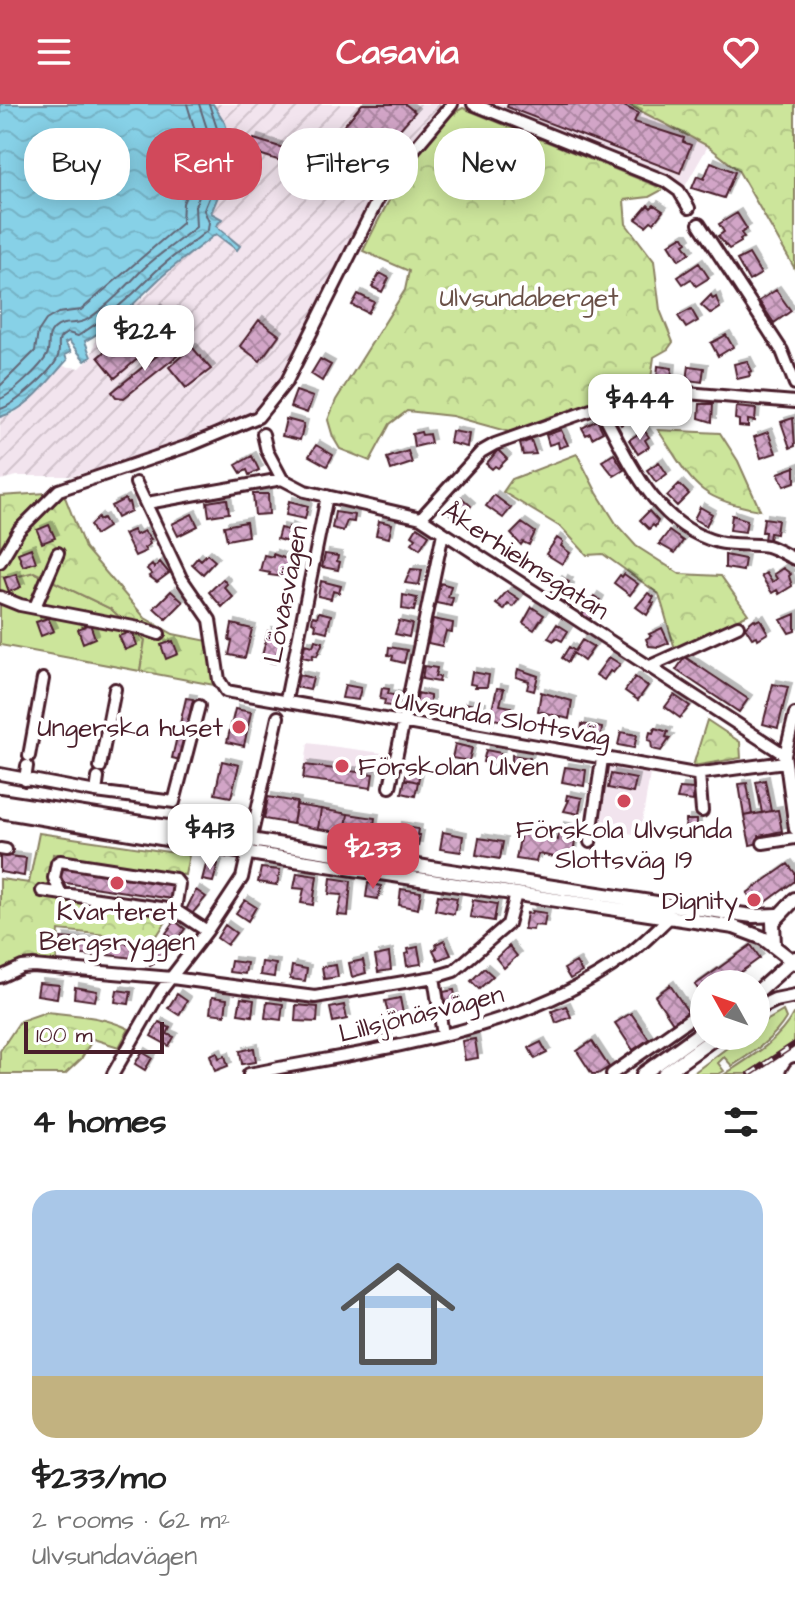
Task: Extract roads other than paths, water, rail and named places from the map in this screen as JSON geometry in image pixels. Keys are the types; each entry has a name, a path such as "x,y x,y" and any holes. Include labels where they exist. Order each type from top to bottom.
{"main road":[{"path":"0,801 516,894 744,929 774,945 794,961 795,975"},
{"path":"0,811 663,904 753,916 777,915"},
{"path":"774,945 771,928 777,915 795,899"},
{"path":"770,980 794,961"},
{"path":"770,1002 795,996"},
{"path":"643,1074 690,1040"},
{"path":"664,1074 697,1050"}],"street":[{"path":"0,562 19,530 59,490 191,445 258,417 271,404 287,381 378,199 394,173 452,104"},
{"path":"473,104 665,181 679,191 689,208"},
{"path":"699,224 782,351 794,379"},
{"path":"421,518 481,452 495,444 639,393 663,391 795,402"},
{"path":"600,407 655,502 676,521 697,534 719,542 768,546 795,559"},
{"path":"136,483 147,503 282,479 267,451 263,434"},
{"name":"Åkerhielmsgatan","path":"282,479 305,491 421,518 785,759"},
{"name":"Lövåsvägen","path":"286,700 327,496"},
{"name":"Ulvsunda Slottsväg","path":"147,503 181,578 210,620 219,680 226,691 699,774 785,759"},
{"path":"390,787 443,533"},
{"path":"35,607 58,553"},
{"path":"0,597 20,605 159,634"},
{"path":"648,667 738,626"},
{"path":"25,780 43,679"},
{"path":"96,792 115,689"},
{"path":"0,774 96,792 174,802 199,706"},
{"path":"795,714 785,759 795,829"},
{"path":"113,1074 160,992 207,931 242,878 278,717"},
{"path":"590,842 602,759"},
{"path":"699,774 702,811"},
{"path":"763,843 795,838"},
{"path":"61,894 54,878 60,861 175,879 179,884 175,910"},
{"path":"42,891 175,910 207,931"},
{"path":"0,977 22,967 33,966 172,978 315,997 454,971 508,924 516,894"},
{"name":"Lillsjönäsvägen","path":"249,1074 487,1025 584,983 624,958 671,916"},
{"path":"434,977 443,1035"},
{"path":"612,1074 690,1019"}],"water":[{"path":"0,104 213,104 227,128 146,128 146,200 216,200 211,213 222,219 216,226 240,246 237,250 216,234 164,275 114,321 85,341 91,357 85,361 69,341 65,343 71,352 65,355 67,360 37,394 20,408 0,417"}],"railway":[{"path":"750,1074 795,1044"}],"place":[{"name":"Ungerska huset","path":"239,727"},
{"name":"Förskolan Ulven","path":"342,766"},
{"name":"Förskola Ulvsunda Slottsväg 19","path":"624,801"},
{"name":"Kvarteret Bergsryggen","path":"117,883"},
{"name":"Dignity","path":"754,900"}],"park label":[{"name":"Ulvsundaberget","path":"529,297"}]}
